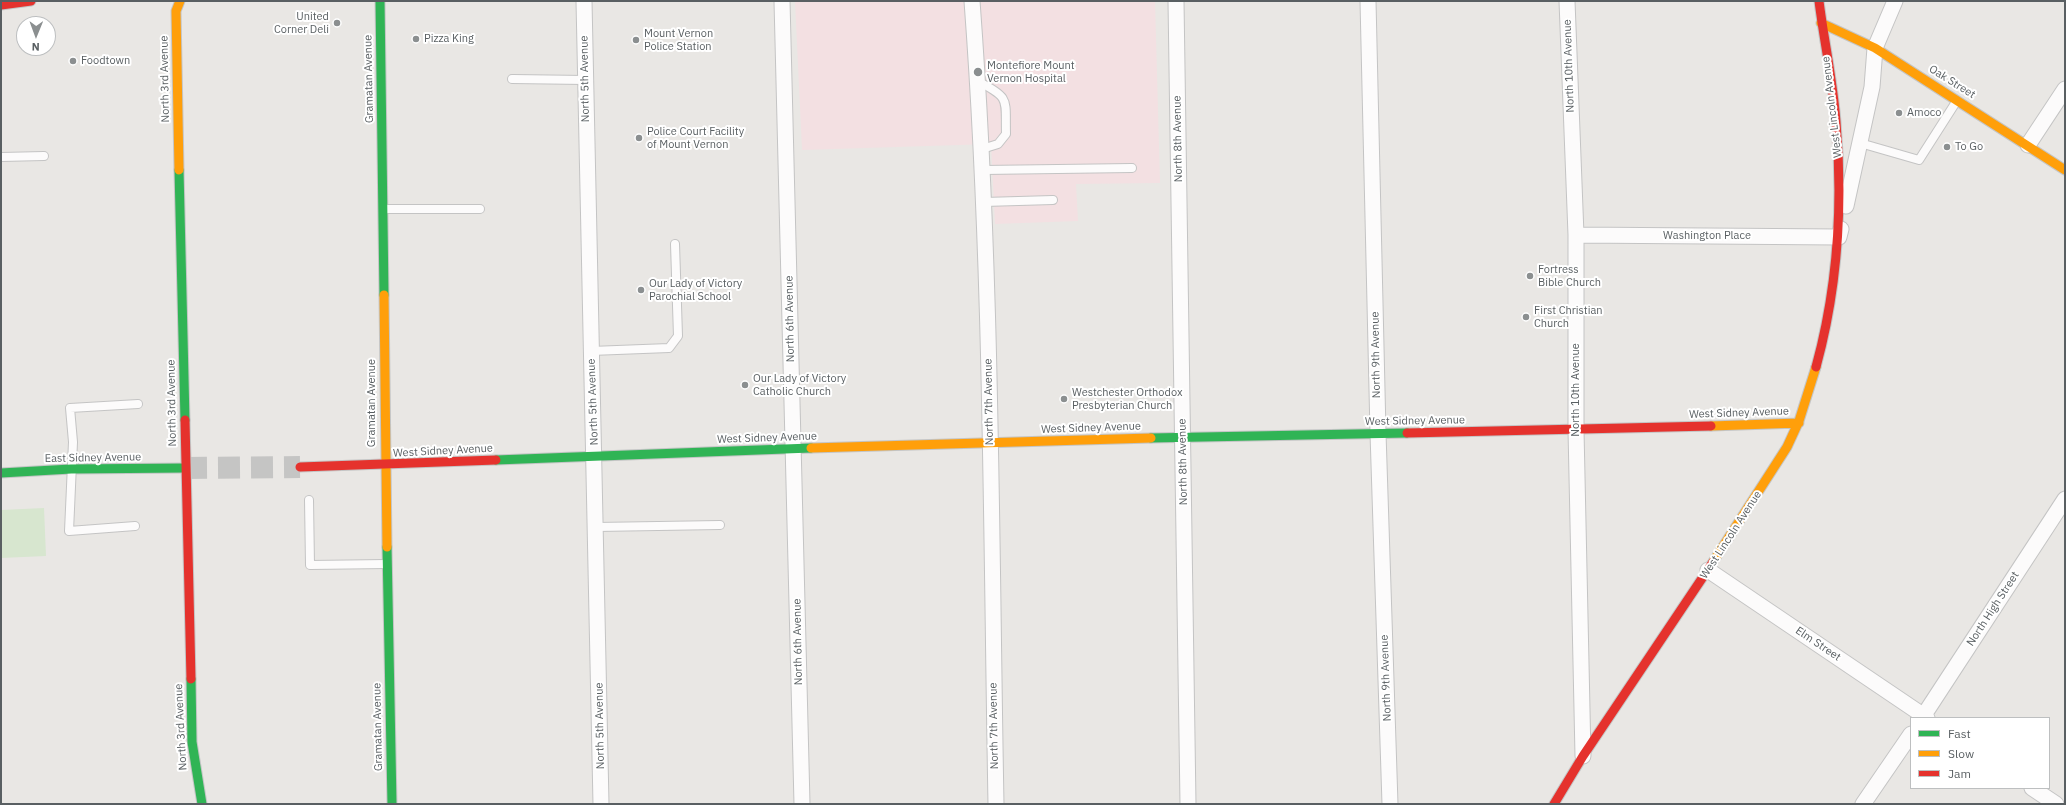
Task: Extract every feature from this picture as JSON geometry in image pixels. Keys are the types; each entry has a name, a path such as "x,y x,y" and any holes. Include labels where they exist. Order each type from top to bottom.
{"street":[{"path":"1,5 31,1"},
{"name":"North 3rd Avenue","path":"180,1 176,12 192,742 202,804"},
{"name":"Gramatan Avenue","path":"380,1 384,210 385,466 392,804"},
{"name":"North 5th Avenue","path":"584,1 591,351 595,456 601,804"},
{"name":"North 6th Avenue","path":"782,1 802,804"},
{"name":"North 7th Avenue","path":"972,1 984,202 990,442 996,804"},
{"name":"North 8th Avenue","path":"1176,1 1188,804"},
{"name":"North 9th Avenue","path":"1368,1 1378,433 1390,804"},
{"name":"North 10th Avenue","path":"1567,1 1576,235 1576,430 1583,756"},
{"name":"West Lincoln Avenue","path":"1819,1 1836,120 1839,171 1839,237"},
{"name":"West Lincoln Avenue","path":"1554,804 1583,756 1779,462 1799,423 1807,399 1826,326 1839,237 1872,87 1875,48 1894,1"},
{"name":"Oak Street","path":"1821,23 1875,48 2065,170"},
{"path":"2028,145 2065,89"},
{"name":"Washington Place","path":"1576,235 1839,237"},
{"name":"West Sidney Avenue","path":"385,466 595,456 990,442 1576,430 1799,423"},
{"path":"300,467 385,466"},
{"name":"East Sidney Avenue","path":"1,473 71,469 185,468"},
{"name":"North High Street","path":"1924,717 2065,499"},
{"name":"Elm Street","path":"1708,570 1924,717"},
{"path":"1863,804 1910,735"},
{"path":"2034,789 2056,804"}],"lane":[{"path":"512,80 585,80"},
{"path":"978,82 998,92 1006,102 1006,134 998,144 982,149"},
{"path":"1860,143 1919,160 1957,100"},
{"path":"1,157 44,156"},
{"path":"983,170 1132,168"},
{"path":"984,202 1053,200"},
{"path":"384,210 480,209"},
{"path":"591,351 669,348 678,336 675,244"},
{"path":"135,526 69,531 73,442 70,408 138,404"},
{"path":"309,500 310,565 387,564"},
{"path":"596,527 720,525"}],"shaded area":[{"name":"Montefiore Mount Vernon Hospital","path":"795,1 1155,1 1160,183 1076,184 1078,221 995,224 991,144 802,150"}],"green space":[{"path":"44,508 46,556 1,558 1,510"}],"tunnel":[{"path":"185,468 300,467"}],"traffic: fast":[{"path":"380,1 384,295"},
{"path":"179,170 185,420"},
{"path":"1151,438 1407,433"},
{"path":"496,460 811,448"},
{"path":"1,473 71,469 185,468"},
{"path":"387,547 392,804"},
{"path":"191,679 192,742 202,804"}],"traffic: slow":[{"path":"179,170 176,11 180,1"},
{"path":"1821,23 1875,48 2065,170"},
{"path":"384,295 387,547"},
{"path":"1713,562 1787,447 1799,421 1816,367"},
{"path":"1711,426 1799,423"},
{"path":"811,448 1151,438"}],"traffic: jam":[{"path":"1,5 31,1"},
{"path":"1816,367 1834,276 1839,214 1838,153 1835,107 1819,1"},
{"path":"185,420 191,679"},
{"path":"1407,433 1711,426"},
{"path":"300,467 496,460"},
{"path":"1554,804 1583,756 1713,562"}],"place":[{"name":"United Corner Deli","path":"337,23"},
{"name":"Pizza King","path":"416,39"},
{"name":"Mount Vernon Police Station","path":"636,40"},
{"name":"Foodtown","path":"73,61"},
{"name":"Montefiore Mount Vernon Hospital","path":"978,72"},
{"name":"Amoco","path":"1899,113"},
{"name":"Police Court Facility of Mount Vernon","path":"639,138"},
{"name":"To Go","path":"1947,147"},
{"name":"Fortress Bible Church","path":"1530,276"},
{"name":"Our Lady of Victory Parochial School","path":"641,290"},
{"name":"First Christian Church","path":"1526,317"},
{"name":"Our Lady of Victory Catholic Church","path":"745,385"},
{"name":"Westchester Orthodox Presbyterian Church","path":"1064,399"}]}
